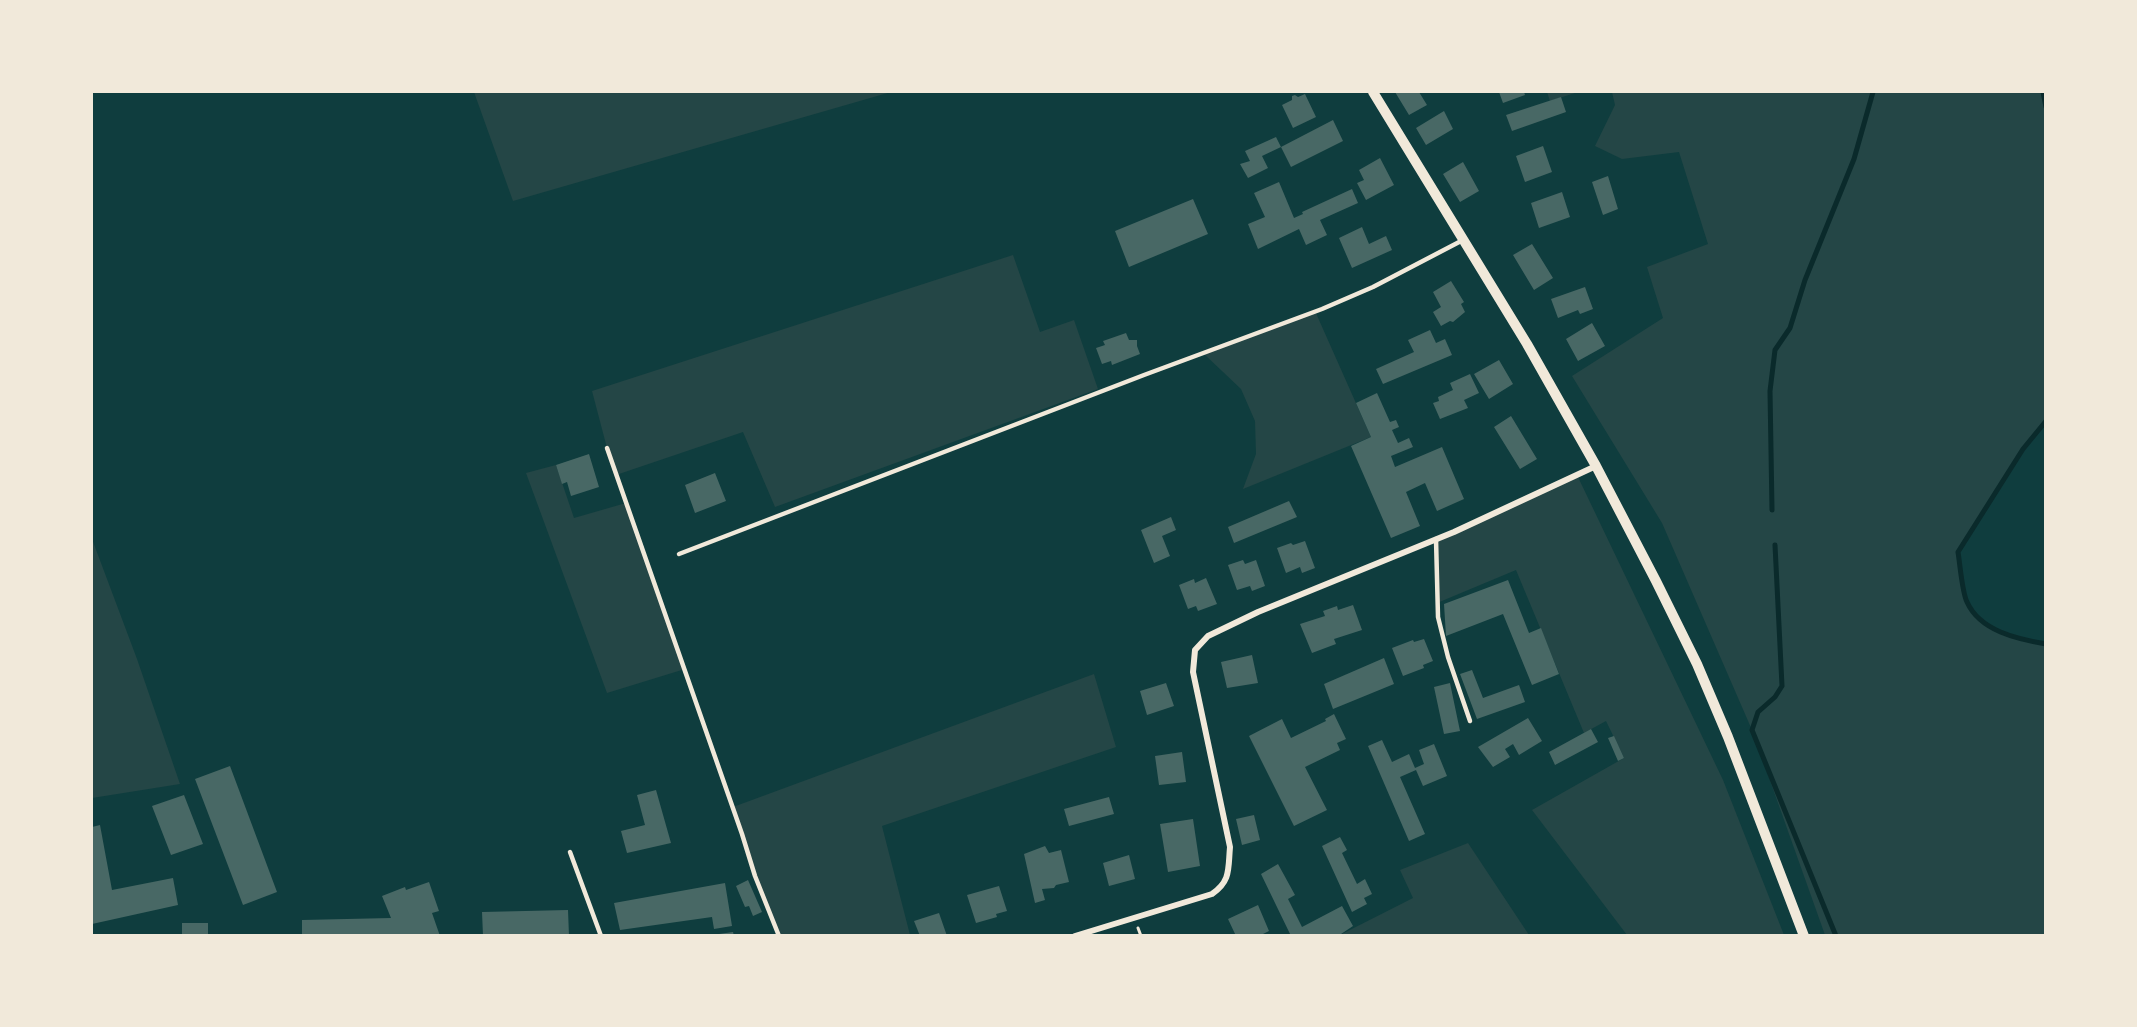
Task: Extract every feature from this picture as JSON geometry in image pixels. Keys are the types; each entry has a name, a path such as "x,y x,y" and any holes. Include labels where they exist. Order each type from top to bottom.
{"street":[{"path":"1373,92 1527,344 1596,466 1661,590 1697,664 1728,737 1804,936"},
{"path":"1075,936 1212,894 1224,886 1228,872 1230,847 1192,672 1195,650 1208,636 1258,612 1436,539 1596,466"}],"lane":[{"path":"679,554 1322,309 1373,287 1463,240"},
{"path":"607,448 755,876 779,936"},
{"path":"1436,539 1438,617 1448,657 1470,722"},
{"path":"570,852 601,936"}],"shaded area":[{"path":"474,92 891,92 513,201"},
{"path":"1547,92 1578,92 1550,101"},
{"path":"1612,92 2043,92 2046,106 2045,421 2023,449 1958,552 1964,592 1973,612 1990,627 2001,632 2045,644 2045,935 1825,935 1752,730 1662,523 1572,376 1663,318 1647,267 1708,244 1679,152 1622,159 1595,146 1615,105"},
{"path":"1013,255 1040,332 1074,320 1098,389 775,507 743,432 616,475 592,391"},
{"path":"1315,311 1371,437 1243,489 1256,454 1255,421 1241,389 1203,353"},
{"path":"556,465 574,518 626,503 685,669 607,693 526,473"},
{"path":"1577,475 1723,780 1784,935 1627,935 1532,810 1624,758 1606,721 1584,733 1516,570 1437,603 1436,539"},
{"path":"92,539 137,659 180,784 92,798"},
{"path":"1094,674 1116,747 882,826 910,935 779,935 755,876 733,807"},
{"path":"1468,843 1529,935 1338,936 1413,898 1400,870"}],"building":[{"path":"1395,92 1419,92 1427,105 1409,115"},
{"path":"1499,92 1524,92 1525,95 1503,103"},
{"path":"1305,94 1316,117 1293,128 1282,105 1292,100 1292,96 1298,97"},
{"path":"1561,97 1566,112 1512,131 1506,115"},
{"path":"1444,111 1453,129 1426,145 1416,128"},
{"path":"1333,120 1343,141 1291,167 1281,147"},
{"path":"1276,137 1281,147 1262,156 1268,168 1248,178 1240,164 1250,161 1245,151"},
{"path":"1543,146 1552,172 1525,182 1516,156"},
{"path":"1380,158 1394,185 1366,200 1357,183 1364,180 1359,170"},
{"path":"1463,162 1479,191 1460,202 1443,174"},
{"path":"1608,176 1618,209 1603,215 1592,182"},
{"path":"1279,182 1294,218 1352,189 1358,203 1320,220 1327,235 1306,245 1299,229 1258,249 1248,224 1265,217 1254,193"},
{"path":"1562,192 1570,217 1539,228 1531,203"},
{"path":"1193,199 1208,234 1129,267 1115,231"},
{"path":"1362,227 1369,244 1386,236 1392,250 1352,268 1339,238"},
{"path":"1532,244 1553,278 1534,290 1513,255"},
{"path":"1451,281 1464,302 1461,304 1465,312 1453,322 1450,321 1441,326 1433,312 1441,307 1433,292"},
{"path":"1585,287 1593,309 1580,314 1578,310 1558,318 1551,299"},
{"path":"1592,323 1605,346 1578,361 1566,339"},
{"path":"1430,330 1436,343 1445,339 1452,355 1383,384 1376,369 1414,352 1408,340"},
{"path":"1126,333 1129,340 1137,340 1140,354 1112,365 1111,361 1102,364 1096,348 1105,345 1103,341"},
{"path":"1499,360 1513,384 1489,399 1474,374"},
{"path":"1470,374 1479,393 1464,400 1468,408 1440,419 1433,403 1439,401 1438,397 1453,390 1450,383"},
{"path":"1377,393 1390,422 1396,420 1399,427 1392,430 1398,443 1409,438 1413,447 1391,456 1395,467 1442,447 1464,499 1437,511 1425,483 1406,492 1420,526 1391,538 1351,446 1371,437 1356,403"},
{"path":"1511,416 1537,459 1520,469 1494,427"},
{"path":"589,454 599,487 571,496 567,482 562,484 556,465"},
{"path":"715,473 726,501 695,513 685,485"},
{"path":"1289,501 1297,517 1234,543 1228,527"},
{"path":"1171,517 1176,530 1162,536 1170,556 1154,563 1141,530"},
{"path":"1305,541 1315,568 1302,573 1300,567 1286,573 1277,548"},
{"path":"1243,560 1245,564 1256,560 1265,586 1252,591 1250,586 1237,590 1228,565"},
{"path":"1206,578 1217,604 1198,611 1196,606 1188,609 1179,585 1194,579 1195,583"},
{"path":"1508,580 1529,633 1541,628 1559,674 1532,685 1503,614 1446,636 1444,604"},
{"path":"1353,605 1362,630 1334,639 1336,644 1312,653 1300,624 1325,616 1323,611 1337,606 1338,610"},
{"path":"1424,639 1433,661 1423,665 1424,668 1403,676 1392,648 1413,640 1414,642"},
{"path":"1252,655 1258,683 1227,688 1221,662"},
{"path":"1384,658 1394,684 1333,709 1324,684"},
{"path":"1472,670 1483,698 1519,685 1525,702 1477,719 1460,674"},
{"path":"1166,683 1174,706 1147,715 1140,691"},
{"path":"1450,683 1460,731 1444,734 1434,687"},
{"path":"1334,714 1346,739 1337,743 1340,750 1305,767 1327,810 1294,826 1249,736 1282,719 1291,738 1326,721 1325,719"},
{"path":"1528,718 1542,741 1519,755 1513,744 1505,749 1510,757 1493,767 1478,747"},
{"path":"1591,729 1598,742 1555,765 1549,752"},
{"path":"1614,736 1624,758 1618,761 1608,738"},
{"path":"1382,740 1392,762 1409,754 1415,768 1424,764 1419,750 1434,744 1447,776 1423,786 1416,770 1400,777 1425,834 1409,841 1368,746"},
{"path":"1182,752 1186,782 1159,785 1155,756"},
{"path":"230,766 277,892 243,905 195,779"},
{"path":"656,790 671,843 627,853 621,831 645,825 637,795"},
{"path":"184,795 203,844 171,855 152,806"},
{"path":"1109,797 1114,814 1069,826 1064,809"},
{"path":"1254,815 1260,840 1242,845 1236,819"},
{"path":"1193,819 1200,866 1168,872 1160,824"},
{"path":"100,825 112,890 173,878 178,905 92,924 92,827"},
{"path":"1340,837 1347,850 1342,853 1357,884 1365,879 1372,894 1364,898 1367,904 1352,912 1322,846"},
{"path":"1045,846 1049,853 1061,850 1069,882 1056,885 1054,888 1042,889 1045,900 1035,903 1024,854"},
{"path":"1129,855 1135,879 1109,886 1103,863"},
{"path":"1278,864 1295,895 1288,899 1302,927 1342,906 1353,926 1338,936 1291,936 1261,874"},
{"path":"748,880 762,912 753,916 749,906 745,907 736,886"},
{"path":"429,882 439,911 432,913 440,936 302,936 302,920 391,918 382,896 405,887 406,890"},
{"path":"725,883 732,926 714,929 712,917 620,930 614,903"},
{"path":"999,886 1007,911 996,914 997,917 976,923 967,895"},
{"path":"1258,905 1269,931 1259,936 1236,936 1228,919"},
{"path":"568,910 569,936 483,936 482,912"},
{"path":"939,913 947,936 920,936 914,921"},
{"path":"182,923 208,923 208,936 182,936"},
{"path":"733,932 734,936 719,936 719,934"}],"waterway":[{"path":"1772,510 1770,391 1775,350 1790,328 1805,280 1854,159 1873,92"},
{"path":"2043,92 2046,107"},
{"path":"2046,421 2023,449 1958,552 1962,585 1973,612 1990,627 2000,632 2046,644"},
{"path":"1775,545 1782,686 1775,697 1758,712 1752,730 1836,936"}]}
